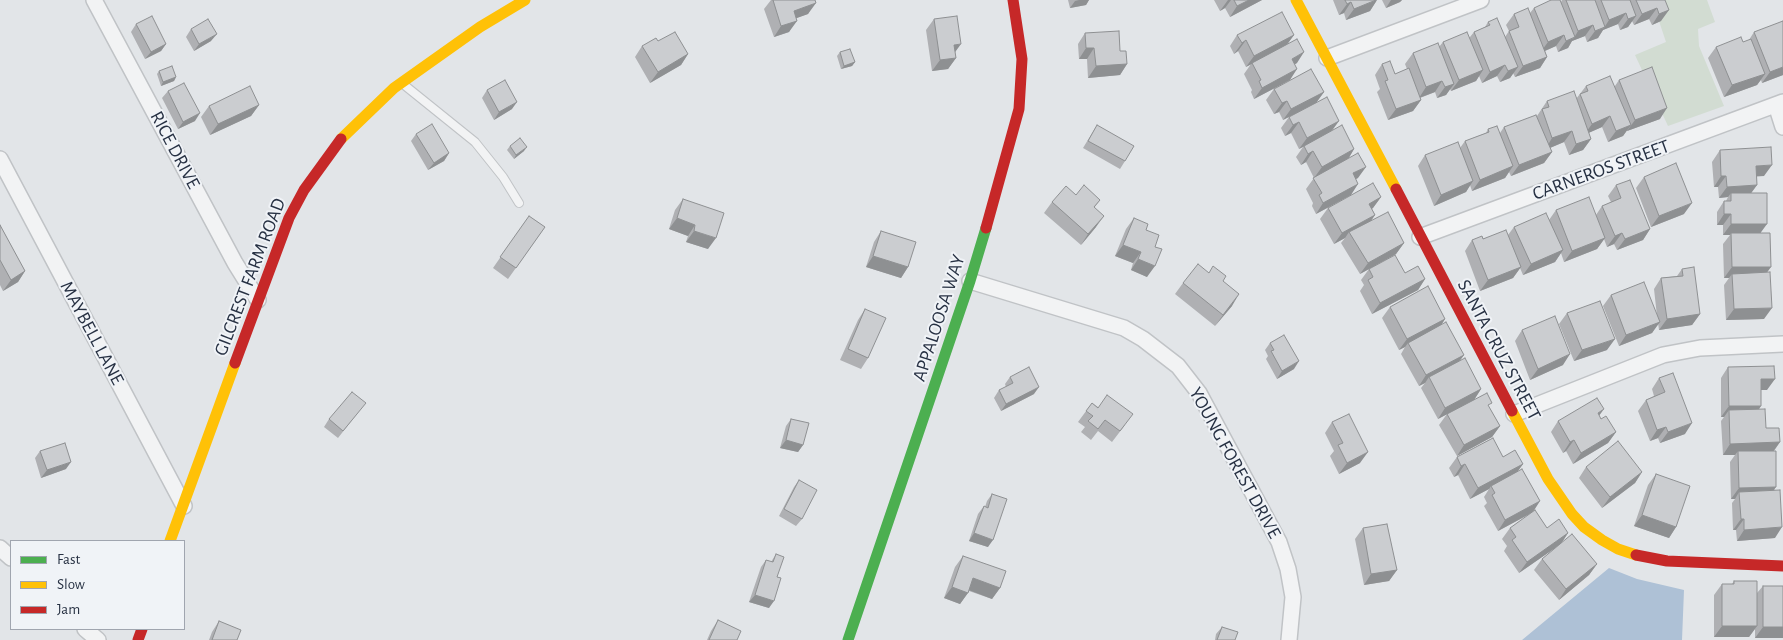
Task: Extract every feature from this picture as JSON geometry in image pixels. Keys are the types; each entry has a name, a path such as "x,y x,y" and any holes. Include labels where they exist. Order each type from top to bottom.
{"street":[{"name":"RICE DRIVE","path":"94,0 235,262 258,300"},
{"name":"GILCREST FARM ROAD","path":"170,540 289,218 309,183 342,138 364,115 401,83 480,27 525,0"},
{"name":"APPALOOSA WAY","path":"848,640 970,281 1019,109 1022,59 1013,0"},
{"name":"SANTA CRUZ STREET","path":"1296,0 1558,496 1584,527 1610,545 1639,556 1667,561 1783,566"},
{"path":"1327,58 1480,0"},
{"path":"1779,103 1783,127"},
{"name":"CARNEROS STREET","path":"1420,237 1779,103"},
{"name":"MAYBELL LANE","path":"0,159 184,506"},
{"name":"YOUNG FOREST DRIVE","path":"970,281 1124,328 1161,352 1178,366 1199,393 1279,542 1288,569 1293,597 1289,640"},
{"path":"1514,414 1663,355 1700,348 1783,344"},
{"path":"0,548 10,557"},
{"path":"86,630 98,640"}],"lane":[{"path":"401,83 475,142 503,177 519,203"}],"shaded area":[{"path":"1652,0 1707,0 1715,22 1698,29 1699,46 1724,106 1668,126 1635,55 1666,42"}],"water":[{"path":"1609,568 1637,579 1684,590 1682,640 1522,640"}],"building":[{"path":"773,0 815,0 816,3 794,11 797,21 781,26"},
{"path":"1234,0 1249,0 1237,6"},
{"path":"1345,0 1376,0 1354,9 1351,2 1347,4"},
{"path":"1551,0 1560,0 1575,37 1566,41 1564,35 1548,42 1534,8"},
{"path":"1566,0 1595,0 1605,27 1595,31 1593,25 1578,31"},
{"path":"1601,0 1630,0 1636,16 1628,19 1626,13 1609,20"},
{"path":"1636,0 1665,0 1669,10 1659,14 1657,8 1642,14"},
{"path":"1528,8 1547,57 1523,66 1509,31 1519,27 1514,14"},
{"path":"1282,12 1294,35 1254,56 1246,40 1242,43 1237,35"},
{"path":"152,16 166,44 151,52 136,24"},
{"path":"957,16 961,44 954,45 956,58 940,60 934,19"},
{"path":"1497,18 1518,67 1508,71 1505,65 1490,72 1474,32 1490,25 1488,22"},
{"path":"208,19 217,34 199,44 191,29"},
{"path":"1783,21 1783,67 1770,72 1754,32"},
{"path":"1119,31 1120,51 1126,51 1127,64 1096,66 1094,48 1086,48 1085,33"},
{"path":"675,32 688,54 658,72 642,46 656,38 658,41"},
{"path":"1467,32 1483,70 1459,80 1443,42"},
{"path":"1741,37 1743,42 1751,39 1765,74 1732,85 1716,47"},
{"path":"1297,39 1304,52 1292,59 1297,69 1262,88 1259,81 1261,80 1252,63"},
{"path":"1438,43 1454,84 1445,87 1442,81 1426,87 1413,53"},
{"path":"850,49 855,62 844,66 840,52"},
{"path":"1390,61 1395,74 1409,68 1421,100 1396,109 1385,81 1388,80 1382,64"},
{"path":"172,66 176,77 163,82 159,71"},
{"path":"1652,67 1667,108 1635,120 1619,80"},
{"path":"1311,69 1324,92 1291,109 1287,101 1282,103 1274,89"},
{"path":"1610,76 1631,125 1616,131 1610,116 1592,124 1580,94 1588,91 1586,86"},
{"path":"505,80 517,102 499,112 487,90"},
{"path":"184,83 200,113 183,122 168,91"},
{"path":"250,86 259,105 218,124 209,106"},
{"path":"1574,91 1591,139 1576,144 1572,131 1552,138 1542,109 1549,107 1547,101"},
{"path":"1327,97 1339,121 1307,138 1299,122 1293,125 1289,117"},
{"path":"1536,115 1552,152 1519,165 1504,127"},
{"path":"432,124 449,153 434,163 416,134"},
{"path":"1097,125 1134,146 1125,161 1088,141"},
{"path":"1342,125 1354,149 1322,167 1313,151 1308,154 1304,146"},
{"path":"1497,126 1513,166 1480,180 1465,141 1489,132 1488,129"},
{"path":"520,138 527,147 516,155 510,146"},
{"path":"1458,142 1473,181 1441,195 1425,155"},
{"path":"1771,147 1772,165 1756,166 1757,185 1727,187 1726,176 1721,176 1720,150"},
{"path":"1358,153 1366,167 1353,173 1358,184 1323,203 1319,195 1322,193 1313,178"},
{"path":"1676,163 1692,203 1659,216 1644,177"},
{"path":"1630,180 1650,229 1625,239 1622,233 1615,236 1602,206 1621,198 1616,185"},
{"path":"1373,183 1381,197 1369,204 1375,215 1342,233 1328,208"},
{"path":"1084,185 1100,200 1094,207 1104,216 1088,234 1052,202 1066,186 1076,195"},
{"path":"1731,193 1767,193 1767,224 1731,224 1731,214 1724,214 1724,201 1731,201"},
{"path":"1589,197 1605,238 1572,251 1556,210"},
{"path":"683,199 724,213 716,238 694,231 695,225 677,218"},
{"path":"1388,212 1404,243 1368,263 1349,232"},
{"path":"1546,213 1563,250 1531,264 1514,227"},
{"path":"529,216 545,227 516,268 500,257"},
{"path":"1134,218 1148,224 1146,230 1159,235 1155,247 1162,249 1155,266 1138,259 1141,252 1123,245"},
{"path":"0,225 25,271 11,280 0,260"},
{"path":"1506,230 1521,267 1488,280 1472,240 1482,236 1483,239"},
{"path":"881,231 916,242 908,267 873,256"},
{"path":"1731,233 1770,233 1771,267 1732,267"},
{"path":"1395,255 1405,273 1418,266 1425,279 1380,303 1368,280 1373,277 1369,269"},
{"path":"1198,264 1209,273 1213,266 1226,276 1223,281 1239,294 1223,315 1183,283"},
{"path":"1694,267 1700,314 1667,319 1661,278 1683,276 1682,269"},
{"path":"1770,272 1772,308 1734,309 1732,274"},
{"path":"1644,282 1660,322 1626,335 1611,295"},
{"path":"1428,286 1445,319 1407,339 1390,307"},
{"path":"1600,301 1615,339 1582,350 1567,313"},
{"path":"865,309 886,318 868,358 848,349"},
{"path":"1555,316 1570,354 1538,369 1522,330"},
{"path":"1446,322 1464,355 1426,375 1408,343"},
{"path":"1284,335 1299,361 1282,371 1271,351 1274,350 1270,343"},
{"path":"1465,358 1481,389 1445,408 1429,377"},
{"path":"1774,366 1775,379 1761,379 1761,406 1729,406 1728,367"},
{"path":"1029,367 1039,387 1006,404 999,390 1013,383 1010,377"},
{"path":"1673,373 1692,423 1668,432 1666,427 1657,430 1646,400 1665,392 1659,378"},
{"path":"352,392 366,403 343,431 329,419"},
{"path":"1487,393 1492,403 1488,405 1500,426 1464,445 1447,414"},
{"path":"1107,395 1133,414 1120,431 1105,420 1098,429 1088,421 1093,416 1086,411 1092,403 1098,408"},
{"path":"1597,398 1604,409 1598,413 1601,419 1606,416 1616,432 1581,453 1574,440 1570,442 1558,421"},
{"path":"1765,409 1766,428 1779,428 1780,442 1730,444 1729,410"},
{"path":"1349,414 1368,452 1347,463 1338,445 1343,443 1332,422"},
{"path":"791,419 809,423 803,445 786,440"},
{"path":"1493,438 1503,457 1515,450 1523,464 1478,488 1465,464 1461,466 1457,457"},
{"path":"1618,441 1642,472 1610,497 1586,467"},
{"path":"65,443 71,462 47,470 40,451"},
{"path":"1738,451 1776,451 1776,487 1739,488"},
{"path":"1522,469 1540,501 1505,520 1492,495 1495,493 1491,486"},
{"path":"1656,474 1690,486 1676,527 1642,515"},
{"path":"799,480 817,490 802,519 784,509"},
{"path":"1780,490 1782,527 1744,530 1744,519 1741,519 1739,492"},
{"path":"992,494 1007,499 993,540 974,533 984,506 988,508"},
{"path":"1535,510 1547,528 1559,519 1568,533 1527,562 1512,540 1516,537 1510,528"},
{"path":"1387,524 1397,570 1371,574 1363,528"},
{"path":"1572,534 1597,564 1566,589 1542,559"},
{"path":"776,554 784,557 777,577 781,578 774,601 755,595 766,560 773,562"},
{"path":"963,556 1006,571 1000,588 973,578 968,593 952,587"},
{"path":"1734,581 1757,581 1757,626 1722,626 1722,584 1734,584"},
{"path":"1763,586 1783,586 1783,627 1763,627"},
{"path":"718,620 741,631 737,640 709,640"},
{"path":"219,621 241,630 237,640 212,640"},
{"path":"1222,627 1238,632 1235,640 1217,640"}],"traffic: fast":[{"path":"848,640 970,281 986,228"}],"traffic: slow":[{"path":"341,139 394,88 480,27 525,0"},
{"path":"1296,0 1396,189"},
{"path":"170,540 235,363"},
{"path":"1512,411 1548,479 1572,514 1584,527 1602,540 1618,549 1636,555"}],"traffic: jam":[{"path":"986,228 1019,109 1022,59 1013,0"},
{"path":"235,363 289,218 304,190 341,139"},
{"path":"1396,189 1512,411"},
{"path":"1636,555 1667,561 1783,566"},
{"path":"138,640 142,630"}]}
